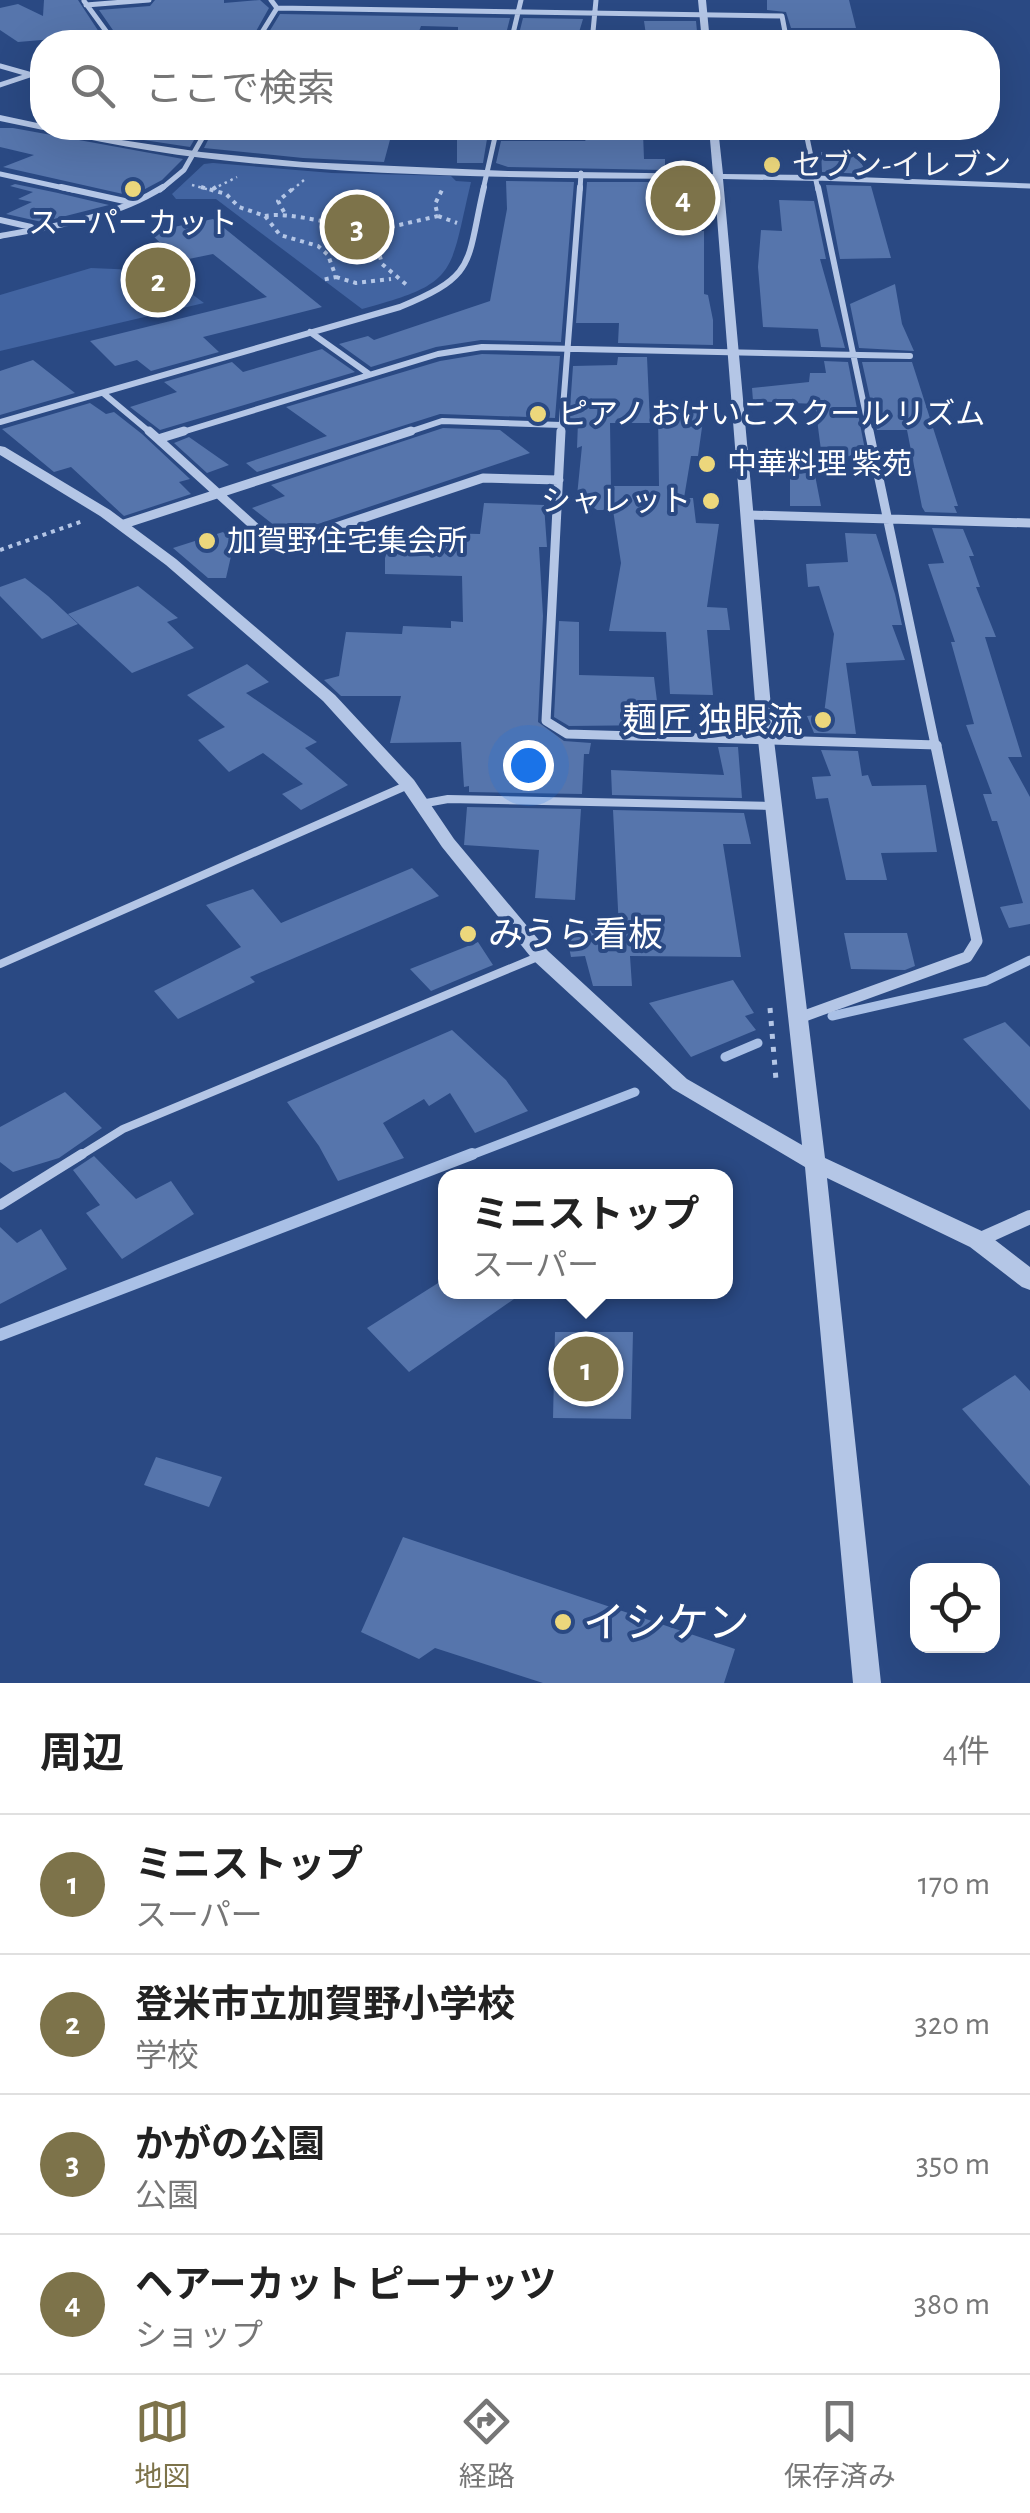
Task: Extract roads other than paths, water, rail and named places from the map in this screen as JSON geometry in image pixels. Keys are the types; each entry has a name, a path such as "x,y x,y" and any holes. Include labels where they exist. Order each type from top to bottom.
{"street":[{"path":"85,3 148,0"},
{"path":"271,0 277,8"},
{"path":"461,11 464,0"},
{"path":"514,30 521,0"},
{"path":"593,30 596,0"},
{"path":"702,0 705,30"},
{"path":"85,3 105,30"},
{"path":"277,8 782,16 785,30"},
{"path":"263,30 277,8"},
{"path":"0,66 30,74"},
{"path":"0,85 30,76"},
{"path":"0,118 30,125"},
{"path":"96,140 194,155 333,167 1030,186"},
{"path":"0,236 104,213 130,202 170,182 202,140"},
{"path":"0,422 416,302 459,277 468,259 494,140"},
{"path":"715,140 750,516 766,740 815,1163 867,1683"},
{"path":"799,1018 967,957 978,941 808,140"},
{"path":"580,173 561,424 546,721 567,734 938,745"},
{"path":"0,174 130,202"},
{"path":"0,220 37,229"},
{"path":"310,332 369,374"},
{"path":"158,439 461,349 568,347 910,356"},
{"path":"103,393 266,537 297,540 483,478 559,480"},
{"path":"121,525 442,421 561,424"},
{"path":"0,450 105,513 171,562 329,698 408,784 540,956 680,1084 815,1163 978,1240 1030,1280"},
{"path":"750,516 1030,523"},
{"path":"978,1240 1030,1217"}],"lane":[{"path":"0,964 408,784"},
{"path":"421,804 448,799 774,806"},
{"path":"0,1205 124,1128 540,956"}],"waterway":[{"path":"832,1016 986,981 1030,960"},
{"path":"725,1057 758,1043"},
{"path":"466,1157 635,1092"},
{"path":"0,1335 472,1154"}],"place":[{"name":"セブン-イレブン","path":"772,165"},
{"name":"スーパーカット","path":"133,189"},
{"name":"ヘアーカット ピーナッツ","path":"683,198"},
{"name":"かがの公園","path":"357,227"},
{"name":"登米市立加賀野小学校","path":"158,280"},
{"name":"ピアノ おけいこスクール リズム","path":"538,414"},
{"name":"中華料理 紫苑","path":"707,464"},
{"name":"シャレット","path":"711,501"},
{"name":"加賀野住宅集会所","path":"207,541"},
{"name":"麺匠 独眼流","path":"823,720"},
{"name":"みうら看板","path":"468,934"},
{"name":"ミニストップ","path":"586,1369"},
{"name":"イシケン","path":"563,1622"}]}
